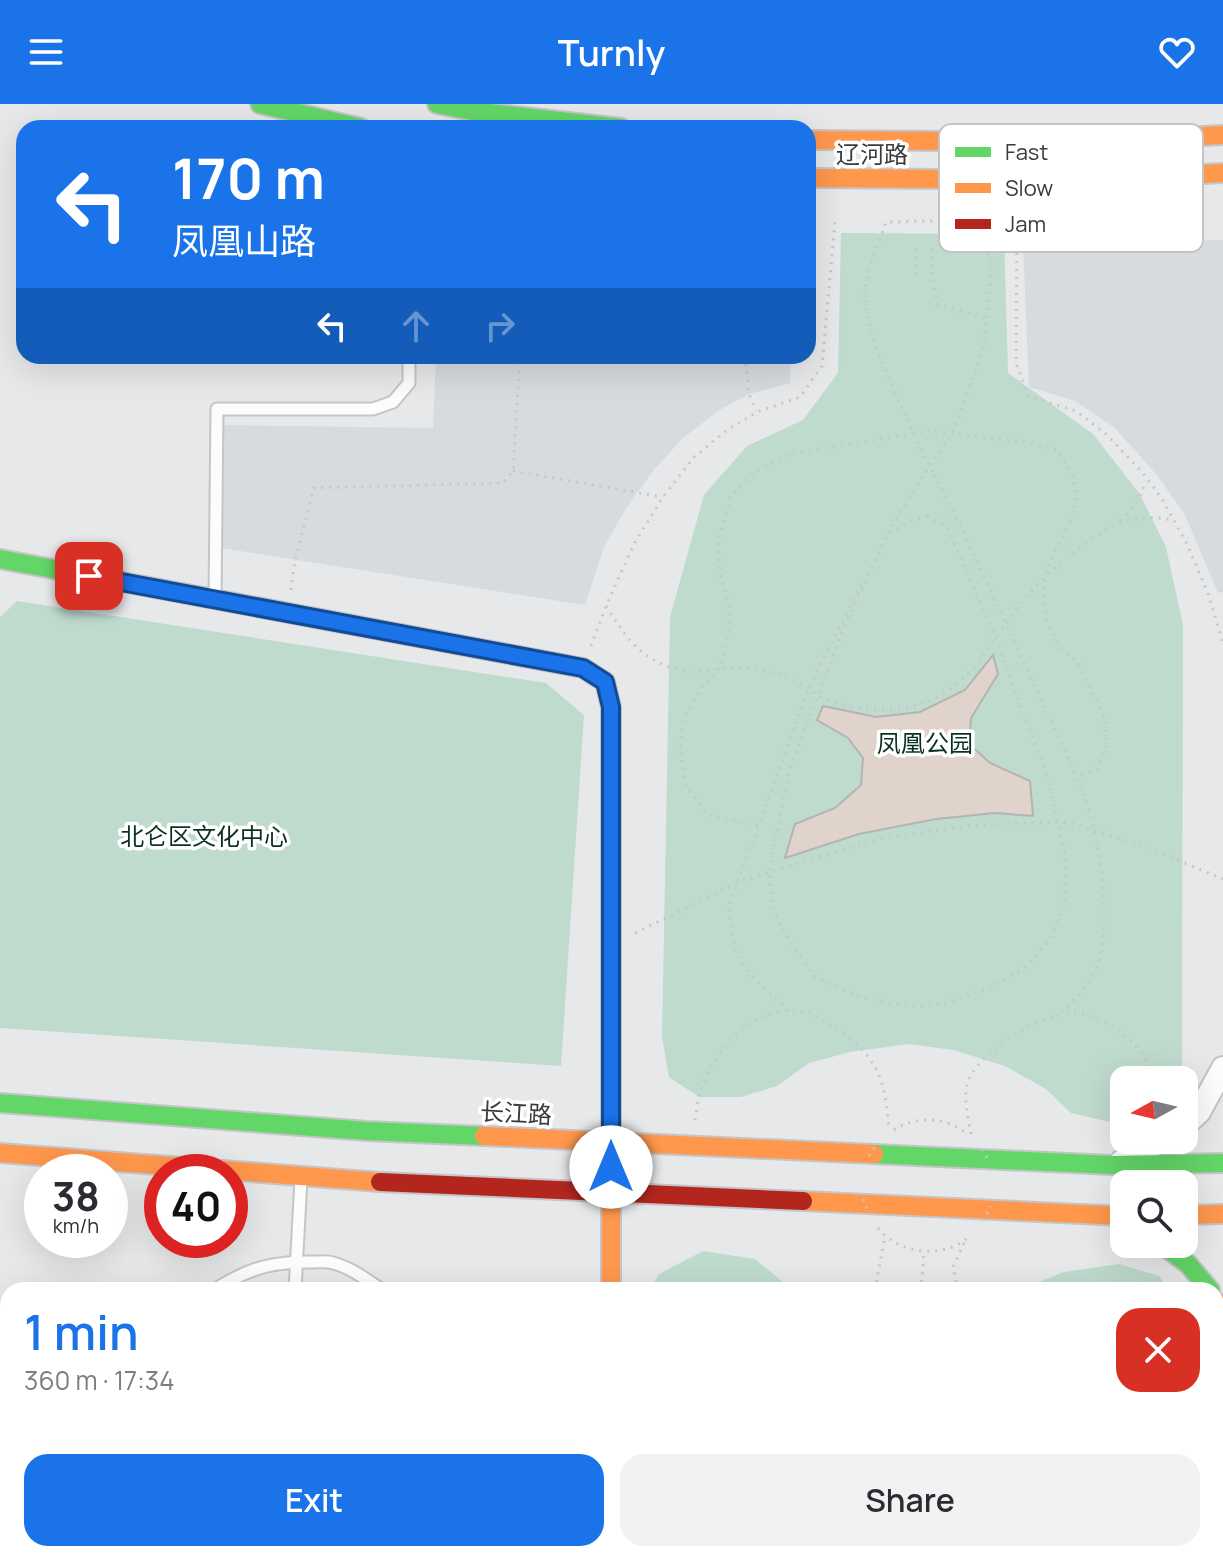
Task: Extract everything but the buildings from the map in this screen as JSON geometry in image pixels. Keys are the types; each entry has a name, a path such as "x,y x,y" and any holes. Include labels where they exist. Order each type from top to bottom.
{"main road":[{"path":"260,104 327,120"},
{"path":"437,104 551,120"},
{"name":"辽河路","path":"1203,136 1223,135"},
{"name":"辽河路","path":"816,140 939,141"},
{"name":"辽河路","path":"1203,174 1223,173"},
{"name":"辽河路","path":"816,178 939,179"},
{"path":"0,559 583,668 605,682 611,707 611,1282"},
{"name":"长江路","path":"0,1103 367,1131 1112,1165 1223,1163"},
{"path":"0,1153 363,1181 1110,1217"},
{"path":"1198,1215 1223,1214"},
{"path":"1182,1258 1204,1282"}],"street":[{"path":"1198,1113 1223,1068"},
{"path":"1112,1165 1134,1154"}],"lane":[{"path":"215,599 217,409 373,409 393,402 409,383 409,364"},
{"path":"295,1282 301,1176"},
{"path":"226,1282 260,1266 295,1261 333,1263 370,1282"}],"path":[{"path":"939,221 886,222 866,282 867,313 873,337 918,445 951,505 1087,805 1101,869 1104,933 1101,956 1093,976 1081,993 1056,1017"},
{"path":"583,668 634,544 663,497 694,457 727,430 757,412 800,397 822,366 835,222"},
{"path":"915,248 915,279"},
{"path":"933,248 937,304 987,319"},
{"path":"788,1011 739,958 731,930 729,906 809,687 887,535 952,434 983,351 992,263 988,252"},
{"path":"1017,252 1016,363 1028,396 1076,411 1106,434 1147,479 1186,542 1208,593 1223,643"},
{"path":"289,613 295,560 314,488 503,483 513,471 520,364"},
{"path":"746,364 749,394 757,412"},
{"path":"758,826 708,815 686,786 680,750 683,719 703,686 720,668 728,636 729,606 717,546 731,495 756,471 789,454 929,431 1023,442 1057,450 1073,474 1076,500 1070,522 1049,563 1044,590 1046,620 1060,647 1078,663 1105,718 1106,749 1096,770 1076,777"},
{"path":"513,471 663,497"},
{"path":"606,606 631,643 655,662 686,672 720,668 761,670 809,687 818,697 870,710 921,704 945,693 962,680 1047,574 1074,551 1130,513 1147,479"},
{"path":"927,516 947,527 995,636 1046,773 1065,854 1064,907 1049,941 1026,967 995,985 945,1003 924,1006 899,1005 860,997 814,976 783,931 772,905 769,872 789,772 841,634 887,535 910,521 927,516"},
{"path":"1117,523 1134,518 1174,520"},
{"path":"611,947 664,917 737,883 769,872 883,838 976,825 1071,823 1144,846 1223,879"},
{"path":"692,1146 699,1097 721,1051 738,1031 760,1017 788,1011 809,1012 843,1032 863,1051 874,1065 883,1091 889,1133 899,1126 921,1120 942,1121 963,1129 972,1137 965,1101 968,1081 982,1059 1007,1038 1046,1019 1075,1013 1101,1019 1131,1040 1150,1066"},
{"path":"869,1156 881,1138"},
{"path":"979,1144 990,1163"},
{"path":"863,1199 871,1219 885,1236 903,1247 924,1252 946,1250 973,1233"},
{"path":"981,1225 991,1206"},
{"path":"876,1282 885,1236"},
{"path":"956,1282 953,1267 965,1240"},
{"path":"922,1282 924,1252"}],"shaded area":[{"path":"1203,240 1223,240 1223,592 1218,593 1185,515 1157,475 1115,428 1075,401 1029,387 1023,252 1203,252"},
{"path":"436,364 791,364 790,383 749,394 718,411 682,439 652,472 604,547 585,605 221,548 224,425 433,428"}],"green space":[{"name":"凤凰公园","path":"841,233 939,234 939,252 1005,252 1008,373 1093,434 1139,493 1166,547 1183,625 1182,1065 1110,1066 1110,1122 1071,1113 1046,1089 1005,1066 953,1050 908,1044 850,1052 809,1063 777,1086 741,1097 699,1097 669,1077 662,1037 670,617 704,495 747,446 803,420 838,373"},
{"name":"北仑区文化中心","path":"17,601 546,683 584,715 561,1066 0,1028 0,617"},
{"path":"703,1251 755,1259 783,1282 654,1282 659,1274"},
{"path":"1119,1264 1159,1276 1163,1282 1040,1282 1064,1272"}],"traffic: fast":[{"path":"260,104 327,120"},
{"path":"437,104 551,120"},
{"path":"0,559 583,668 605,682 611,707 611,773"},
{"path":"0,1103 367,1131 484,1136"},
{"path":"874,1154 1112,1165 1223,1163"},
{"path":"1180,1258 1203,1282"}],"traffic: slow":[{"path":"1203,136 1223,135"},
{"path":"816,140 939,141"},
{"path":"1203,174 1223,173"},
{"path":"816,178 939,179"},
{"path":"611,773 611,1282"},
{"path":"484,1136 874,1154"},
{"path":"0,1153 380,1182"},
{"path":"803,1201 1110,1215"},
{"path":"1198,1215 1223,1214"}],"traffic: jam":[{"path":"380,1182 803,1201"}],"route":[{"path":"89,576 583,668 605,682 611,707 611,1167"}]}
